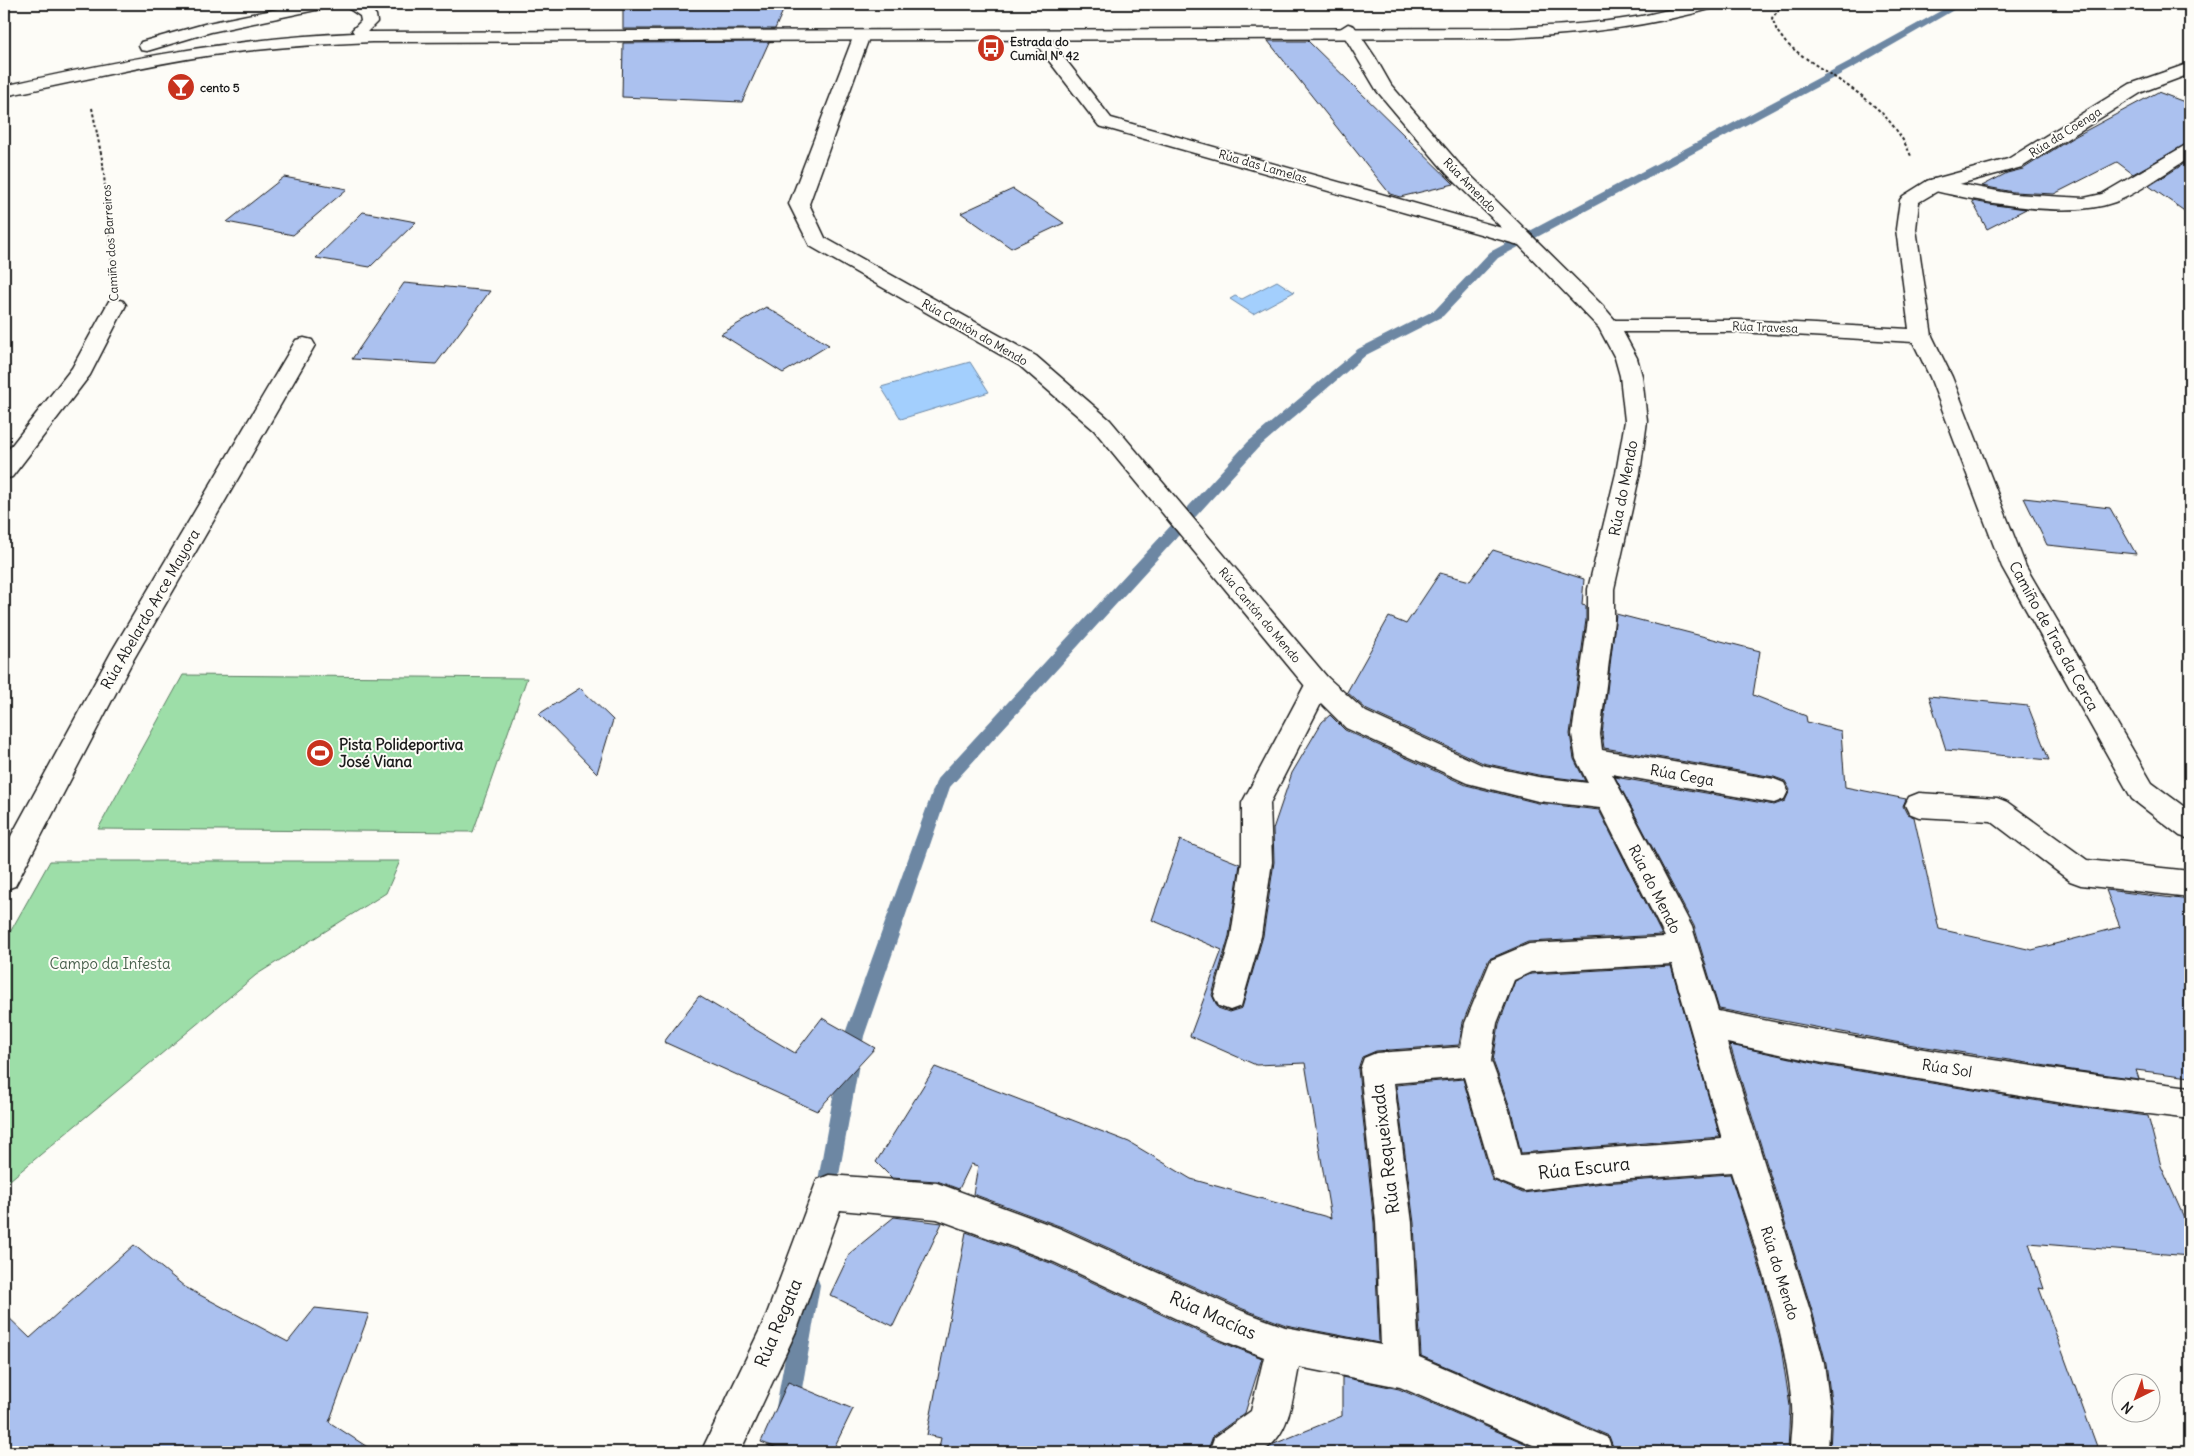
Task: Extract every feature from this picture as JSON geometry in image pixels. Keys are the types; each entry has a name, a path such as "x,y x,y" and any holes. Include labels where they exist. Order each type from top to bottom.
{"street":[{"path":"4,77 147,46 208,28 324,4"},
{"path":"350,4 360,7 368,15 365,26"},
{"path":"147,46 288,31 365,26 1499,19 1560,16 1658,4"},
{"path":"1082,22 1146,28 1510,33 1570,30 1627,24 1688,12 1712,4"},
{"path":"288,31 284,22 305,8"},
{"path":"4,90 212,50 302,40 862,35 1038,36 1350,32 1441,28 1499,19"},
{"path":"365,26 456,28 505,37"},
{"path":"4,90 91,65 166,50 288,31"},
{"name":"Rúa Amendo","path":"1350,32 1367,57 1383,87 1399,107 1460,176 1595,309 1609,326"},
{"name":"Rúa Cantón do Mendo","path":"862,35 799,204 817,242 1028,361 1102,425 1318,684 1356,720 1477,775 1538,789 1609,797"},
{"name":"Rúa das Lamelas","path":"1038,36 1106,122 1526,241"},
{"name":"Rúa da Coenga","path":"1921,336 1906,229 1910,200 1934,184 2016,163 2136,88 2190,68"},
{"path":"1934,184 1973,194 2014,200 2084,204 2109,198 2190,150"},
{"name":"Camiño dos Barreiros","path":"4,471 82,370 116,305"},
{"name":"Rúa Travesa","path":"1609,326 1740,326 1921,336"},
{"name":"Rúa do Mendo","path":"1609,326 1626,358 1631,376 1636,421 1628,473 1601,589 1601,620 1586,734 1590,759 1677,927 1743,1154 1793,1314 1805,1363 1811,1408 1809,1452"},
{"name":"Camiño de Tras da Cerca","path":"1921,336 1941,378 2014,567 2142,791 2190,827"},
{"name":"Rúa Abelardo Arce Mayora","path":"4,877 121,658 304,345"},
{"path":"1230,996 1246,936 1257,862 1256,802 1318,684"},
{"name":"Rúa Cega","path":"1590,759 1774,792"},
{"path":"1919,805 1997,810 2081,872 2190,884"},
{"path":"1475,1060 1481,1023 1502,970 1529,958 1683,950"},
{"name":"Rúa Sol","path":"1706,1024 1832,1049 2070,1088 2190,1103"},
{"name":"Rúa Escura","path":"1475,1060 1492,1110 1506,1167 1524,1174 1603,1164 1743,1154"},
{"name":"Rúa Requeixada","path":"1401,1368 1394,1224 1376,1069 1475,1060"},
{"name":"Rúa Macías","path":"829,1192 937,1201 1061,1247 1235,1326 1285,1346 1401,1368 1594,1452"},
{"name":"Rúa Regata","path":"720,1452 780,1327 829,1192"},
{"path":"1228,1452 1267,1422 1285,1346"}],"path":[{"path":"1783,4 1772,18 1773,29 1785,44 1872,102 1901,132 1918,171 1934,184"},
{"name":"Camiño dos Barreiros","path":"85,73 104,164 116,305"}],"green space":[{"name":"Pista Polideportiva José Viana","path":"183,675 527,678 473,832 98,829"},
{"name":"Campo da Infesta","path":"50,861 400,861 386,893 256,975 4,1185 4,943"}],"water":[{"path":"1277,281 1294,292 1253,314 1230,299 1235,296 1242,299"},
{"path":"970,362 989,392 901,419 881,387"}],"building":[{"path":"623,4 786,4 775,29 623,29"},
{"path":"1268,41 1308,41 1454,184 1400,197 1390,194"},
{"path":"769,42 742,102 622,97 623,43"},
{"path":"2158,92 2190,104 2190,142 2133,174 2117,162 2054,194 2013,192 1982,186 2007,173 2023,169 2072,138"},
{"path":"2190,160 2190,215 2149,186"},
{"path":"284,177 347,189 293,235 227,222"},
{"path":"1013,189 1064,223 1011,248 961,213"},
{"path":"1972,201 1995,205 2026,209 1987,229"},
{"path":"363,212 416,222 370,267 316,258"},
{"path":"404,283 490,291 436,364 352,359"},
{"path":"766,307 829,345 783,373 721,334"},
{"path":"2024,498 2110,508 2136,554 2047,545"},
{"path":"1493,550 1584,579 1582,605 1586,606 1586,620 1570,734 1574,759 1585,781 1538,775 1483,763 1367,710 1347,692 1389,617 1406,624 1440,573 1470,581"},
{"path":"1616,614 1760,651 1753,695 1806,716 1807,722 1841,731 1845,787 1906,799 1903,806 1907,814 1914,817 1939,929 2032,950 2120,927 2106,890 2190,900 2190,1077 2136,1070 2139,1079 2072,1070 1895,1042 1719,1009 1694,926 1615,777 1774,805 1785,801 1790,790 1785,781 1774,777 1604,748 1602,734"},
{"path":"580,688 613,720 597,773 539,714"},
{"path":"1929,696 2028,706 2049,760 1946,750"},
{"path":"1330,715 1345,730 1466,785 1538,803 1599,810 1662,935 1528,942 1489,959 1463,1022 1459,1045 1376,1051 1362,1057 1358,1069 1374,1223 1379,1343 1286,1325 1243,1309 1062,1227 973,1194 978,1166 971,1164 959,1189 937,1181 892,1178 876,1162 935,1067 1129,1142 1191,1179 1331,1218 1305,1063 1256,1065 1190,1036 1222,950 1152,920 1180,840 1240,864 1229,936 1212,995 1218,1008 1229,1012 1242,1008 1263,936 1274,862 1273,829 1292,773 1322,722"},
{"path":"1671,966 1720,1137 1521,1153 1511,1110 1493,1061 1499,1024 1515,981 1531,974"},
{"path":"699,996 795,1053 822,1018 875,1048 817,1111 664,1042"},
{"path":"1730,1045 1823,1065 2069,1106 2148,1116 2161,1166 2190,1231 2190,1256 2029,1243 2044,1289 2039,1288 2099,1452 1830,1452 1832,1408 1826,1363 1813,1314"},
{"path":"1463,1079 1492,1180 1523,1193 1603,1183 1730,1174 1766,1288 1781,1347 1790,1406 1788,1452 1615,1452 1609,1436 1421,1356 1414,1223 1396,1085"},
{"path":"894,1217 942,1223 893,1326 830,1295 850,1253"},
{"path":"966,1232 1053,1264 1221,1342 1262,1358 1245,1413 1213,1436 1207,1452 938,1452 941,1438 927,1435"},
{"path":"134,1245 185,1287 288,1342 315,1308 369,1314 329,1422 375,1452 4,1452 4,1313 30,1338"},
{"path":"1342,1377 1399,1389 1545,1452 1262,1452 1274,1444 1342,1416"},
{"path":"788,1382 853,1409 832,1452 788,1452 761,1442"}],"waterway":[{"path":"825,1197 854,1036 943,784 1253,445 1362,352 1439,313 1494,255 1854,63 1959,4"},
{"path":"779,1452 809,1285"}],"place":[{"name":"Estrada do Cumial Nº 42","path":"991,48"},
{"name":"cento 5","path":"181,87"},
{"name":"Pista Polideportiva José Viana","path":"320,753"}]}
